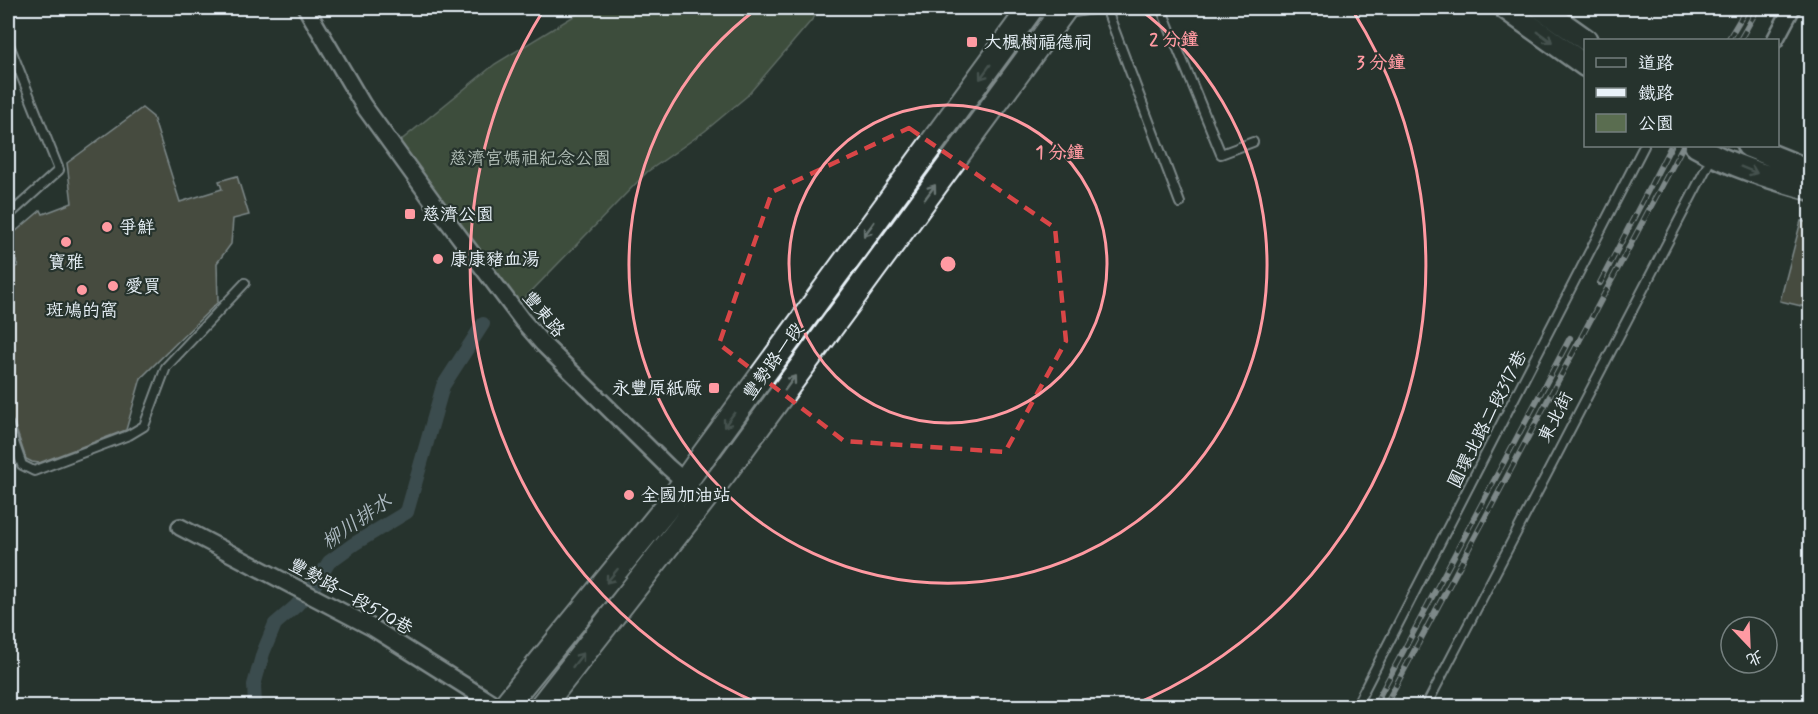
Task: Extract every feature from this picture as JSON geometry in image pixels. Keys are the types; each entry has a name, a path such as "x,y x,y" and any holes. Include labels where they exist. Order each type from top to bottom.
{"main road":[{"name":"豐勢路一段","path":"505,706 671,502 1021,9"},
{"name":"豐勢路一段","path":"542,706 705,498 1062,11"}],"street":[{"name":"豐東路","path":"306,8 363,105 522,320 551,353 685,482 705,498"},
{"path":"1505,8 1584,65"},
{"path":"1541,8 1585,39"},
{"path":"1776,39 1792,8"},
{"path":"1750,147 1810,171"},
{"path":"1709,149 1773,179 1810,189"},
{"name":"豐勢路一段570巷","path":"180,527 374,628 497,706"}],"lane":[{"path":"1021,9 1062,11 1099,8"},
{"path":"1106,8 1180,203"},
{"path":"1161,8 1221,154 1253,142"},
{"path":"8,42 59,170 8,216"},
{"name":"圓環北路二段317巷","path":"1356,706 1643,147"},
{"name":"東北街","path":"1426,706 1709,149"},
{"path":"8,425 22,465 34,471 129,435 144,426 166,367 245,283"}],"highlighted area":[{"path":"909,128 1055,228 1066,341 1005,452 844,441 719,344 772,192"}],"green space":[{"name":"慈濟宮媽祖紀念公園","path":"587,8 822,8 747,96 705,131 647,172 519,304 399,142 495,64"}],"building":[{"name":"愛買","path":"142,108 153,117 180,202 222,189 219,181 237,176 249,215 233,219 231,244 217,263 218,302 141,378 126,430 39,463 32,462 26,459 14,423 8,415 8,270 18,266 8,238 41,210 43,214 72,203 67,163"},
{"path":"1801,221 1810,223 1810,308 1780,301"}],"waterway":[{"name":"柳川排水","path":"255,706 254,685 263,653 275,624 314,586 329,562 407,512 443,386 483,324"}],"railway":[{"path":"1729,39 1747,8"},
{"path":"1741,39 1758,8"},
{"path":"1600,283 1670,147"},
{"path":"1385,706 1682,147"},
{"path":"1374,706 1570,338"}],"place":[{"name":"大楓樹福德祠","path":"972,42"},
{"name":"慈濟公園","path":"410,214"},
{"name":"爭鮮","path":"107,227"},
{"name":"寶雅","path":"66,242"},
{"name":"康康豬血湯","path":"438,259"},
{"name":"愛買","path":"113,286"},
{"name":"斑鳩的窩","path":"82,290"},
{"name":"永豐原紙廠","path":"714,388"},
{"name":"全國加油站","path":"629,495"}]}
